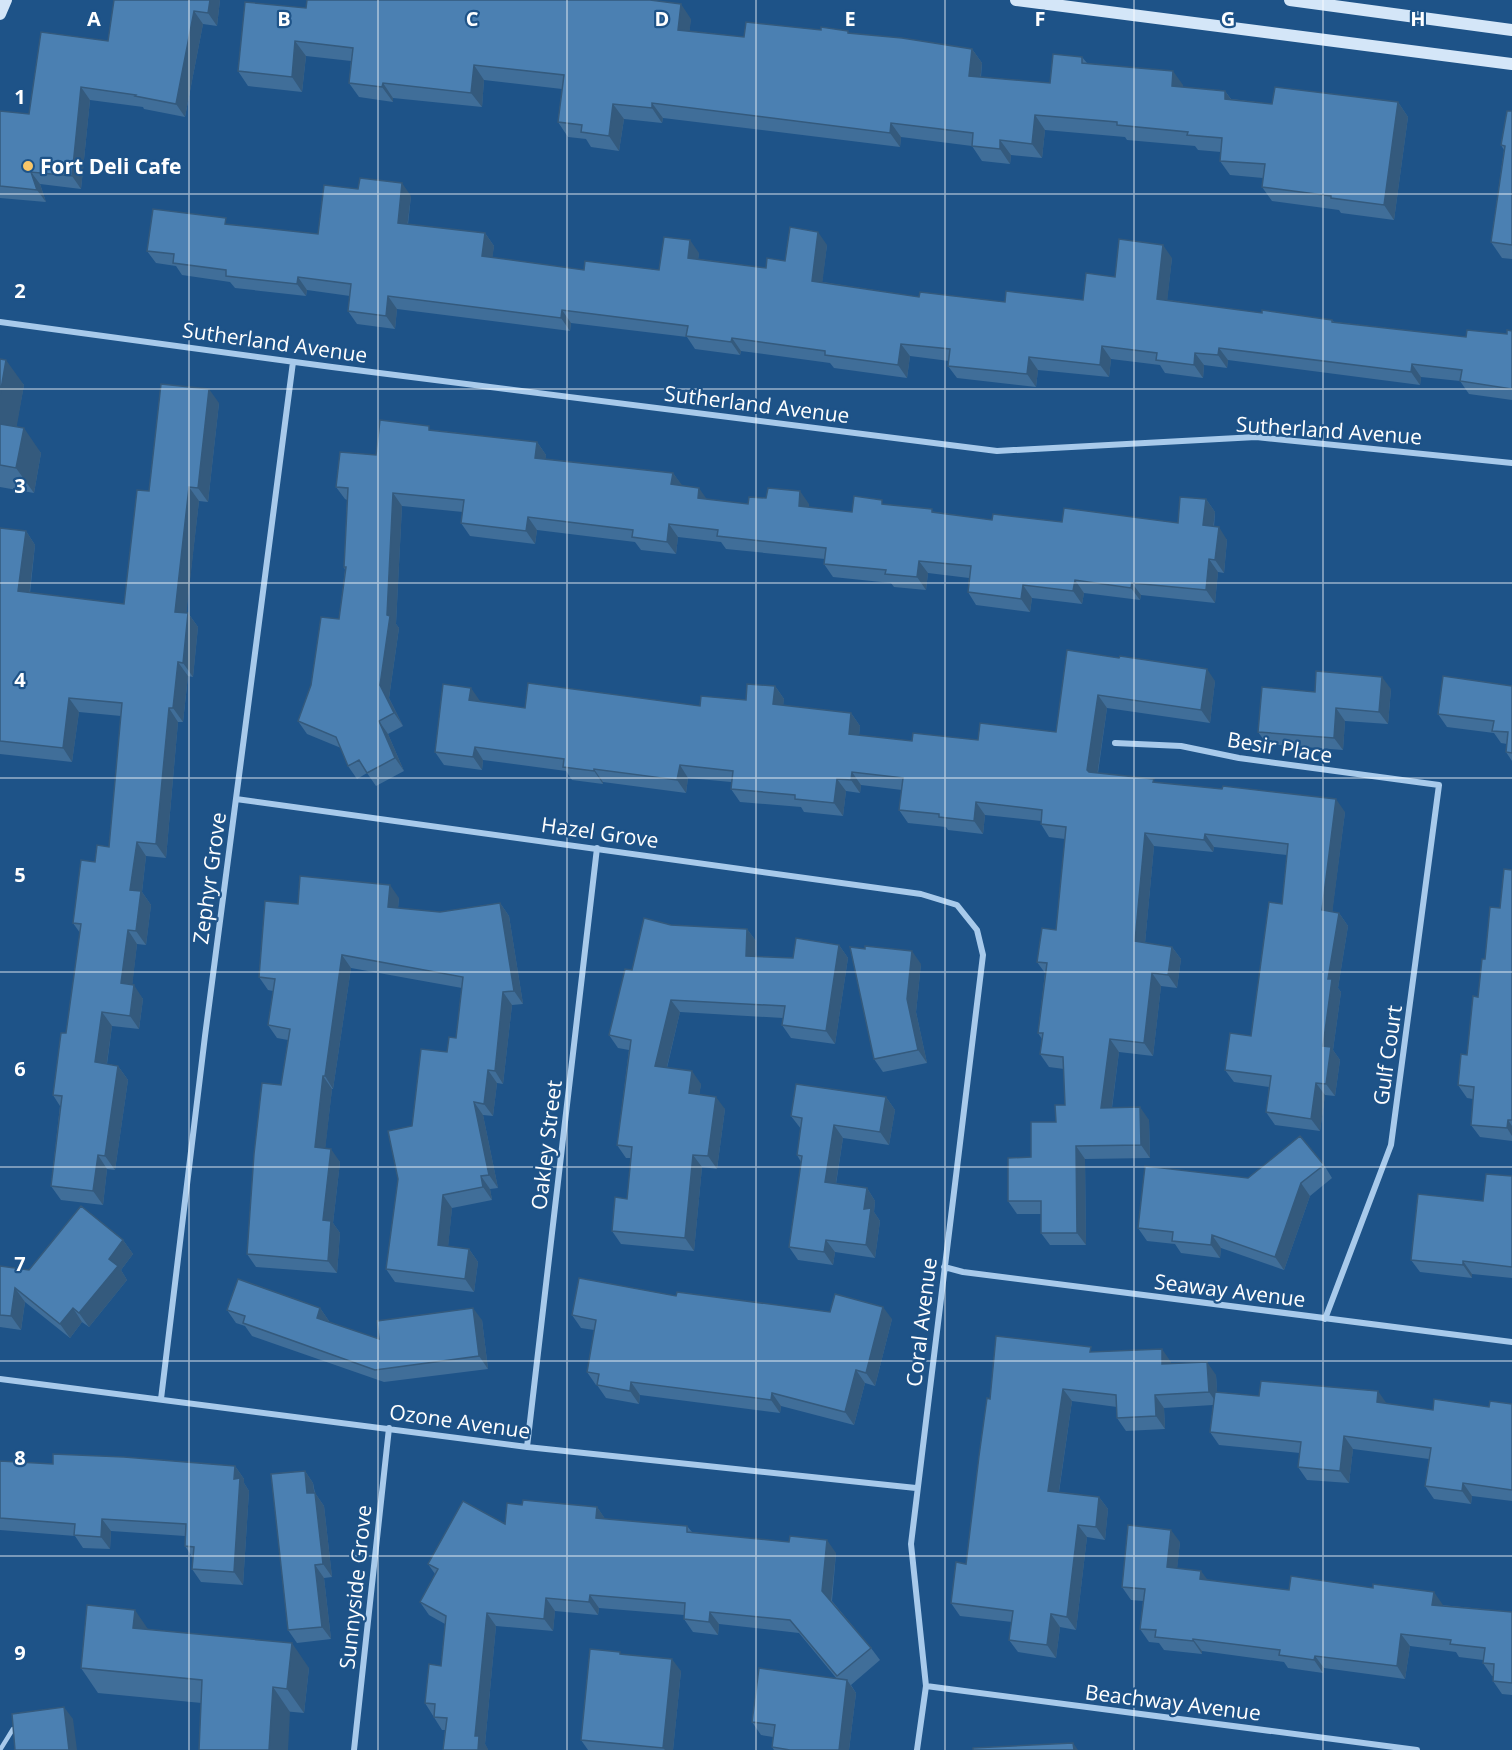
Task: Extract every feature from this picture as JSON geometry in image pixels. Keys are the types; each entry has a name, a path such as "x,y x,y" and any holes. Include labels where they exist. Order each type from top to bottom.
{"main road":[{"path":"0,14 6,0"},
{"path":"1016,0 1512,64"},
{"path":"1290,0 1512,30"}],"street":[{"name":"Sutherland Avenue","path":"0,321 292,362 997,451 1256,437 1512,463"},
{"name":"Zephyr Grove","path":"161,1399 203,1048 292,362"},
{"name":"Besir Place","path":"1115,743 1181,746 1239,758 1439,785"},
{"name":"Gulf Court","path":"1325,1319 1391,1145 1439,785"},
{"name":"Hazel Grove","path":"236,799 921,894 957,905"},
{"name":"Oakley Street","path":"528,1447 597,848"},
{"name":"Coral Avenue","path":"917,1750 926,1686 911,1544 916,1488 983,955 977,930 957,905"},
{"name":"Seaway Avenue","path":"944,1267 963,1272 1512,1342"},
{"name":"Ozone Avenue","path":"0,1379 528,1447 916,1488"},
{"name":"Sunnyside Grove","path":"354,1750 389,1428"},
{"name":"Beachway Avenue","path":"926,1686 1417,1750"}],"lane":[{"path":"0,1750 13,1728"}],"building":[{"path":"114,0 210,0 208,13 194,11 176,104 136,95 81,87 72,176 31,172 37,190 0,186 0,111 29,114 41,32 108,41"},
{"path":"307,0 650,0 681,4 678,30 744,37 746,22 821,30 821,27 848,31 848,33 902,38 972,49 969,76 1050,83 1053,54 1082,57 1082,63 1173,71 1172,86 1225,91 1225,99 1272,104 1275,87 1398,102 1384,205 1262,187 1265,164 1220,161 1222,138 1117,125 1117,122 1035,115 1032,144 1000,140 1000,149 972,146 973,133 891,123 890,133 652,103 652,108 613,104 609,136 581,132 582,125 558,122 564,75 474,65 471,93 383,83 382,87 349,83 353,48 295,41 292,77 238,71 245,2 306,8"},
{"path":"1507,111 1512,111 1512,245 1491,242 1505,146 1501,145"},
{"path":"360,178 402,183 398,223 485,233 482,256 584,270 585,261 659,270 664,237 690,240 688,258 766,268 767,258 785,261 790,227 818,232 812,281 919,297 920,292 1005,302 1006,291 1083,300 1086,273 1115,277 1119,239 1163,245 1157,299 1262,313 1262,310 1332,320 1332,322 1466,337 1467,330 1507,334 1507,330 1512,331 1512,389 1460,381 1462,370 1412,364 1411,372 1219,348 1218,355 1195,353 1194,365 1156,360 1157,353 1102,346 1100,365 1029,357 1027,374 948,366 950,349 901,344 898,365 825,355 825,351 732,338 731,342 686,336 688,326 562,310 561,318 388,296 386,316 348,311 351,284 298,277 297,284 226,276 226,270 173,263 174,254 147,251 153,209 226,218 225,224 318,234 324,185 358,189"},
{"path":"0,359 6,360 0,395"},
{"path":"161,384 209,389 198,488 189,487 175,612 188,613 183,663 178,662 173,708 169,708 156,844 137,842 130,890 141,891 136,931 128,930 121,983 134,985 130,1016 102,1012 95,1062 118,1066 105,1156 98,1155 93,1191 51,1186 62,1096 53,1095 61,1033 66,1033 81,924 73,923 81,860 95,862 97,845 109,847 122,703 69,698 63,748 0,741 0,528 26,531 18,591 124,604 137,490 149,491"},
{"path":"380,420 429,426 429,430 537,442 535,458 673,473 671,484 699,488 698,498 748,504 749,497 766,498 768,488 800,491 799,506 852,512 854,496 882,500 882,504 932,509 932,512 992,520 993,514 1062,522 1064,508 1178,523 1180,497 1206,499 1203,525 1219,527 1215,560 1209,559 1206,590 1132,583 1131,588 1075,580 1073,591 1023,585 1021,599 968,592 971,566 919,561 917,577 885,574 886,570 824,564 826,548 717,536 718,530 669,524 667,542 632,537 633,530 528,517 526,531 461,523 464,500 393,493 387,615 390,616 380,685 394,713 379,721 395,758 367,773 359,760 348,766 336,737 298,721 311,685 321,617 339,619 346,567 344,567 348,488 336,487 340,452 376,455"},
{"path":"0,424 24,428 16,468 0,465"},
{"path":"1067,650 1207,669 1201,710 1098,695 1087,770 1154,779 1153,782 1222,789 1223,786 1336,799 1322,910 1339,913 1328,979 1332,979 1323,1046 1331,1047 1326,1084 1316,1083 1311,1119 1266,1112 1271,1076 1225,1070 1230,1033 1251,1036 1269,902 1282,904 1288,844 1205,834 1204,840 1145,833 1135,941 1172,947 1168,975 1152,973 1144,1043 1110,1039 1101,1108 1140,1107 1141,1145 1076,1146 1077,1233 1041,1233 1041,1201 1008,1201 1008,1158 1031,1157 1031,1122 1056,1122 1055,1105 1065,1105 1063,1057 1040,1054 1043,1033 1038,1033 1047,963 1037,962 1042,928 1056,930 1066,827 1041,824 1042,810 976,802 974,821 939,817 939,814 899,810 903,778 852,772 851,780 837,779 834,803 795,799 795,795 731,789 733,771 680,765 677,780 563,767 564,759 475,747 473,757 435,752 443,684 471,688 469,700 525,708 528,683 700,706 701,696 746,700 747,684 775,686 773,704 851,713 849,734 912,741 913,733 978,740 980,723 1056,732"},
{"path":"1316,671 1382,677 1379,712 1336,708 1334,738 1258,732 1262,687 1315,692"},
{"path":"1443,676 1512,686 1512,753 1506,752 1508,732 1492,731 1494,721 1438,714"},
{"path":"1504,869 1512,870 1512,1120 1508,1120 1507,1128 1471,1125 1474,1087 1458,1085 1461,1054 1467,1055 1473,996 1478,997 1482,959 1485,959 1490,907 1500,908"},
{"path":"300,876 390,885 388,907 440,912 500,903 514,991 503,992 495,1071 488,1070 484,1104 474,1102 489,1175 481,1176 483,1187 443,1195 438,1245 469,1249 465,1279 386,1269 398,1179 388,1131 412,1126 421,1049 447,1052 449,1037 456,1038 463,977 342,955 325,1076 323,1076 315,1147 331,1149 323,1220 331,1221 328,1261 247,1254 262,1083 281,1085 290,1029 268,1025 275,979 259,977 265,901 298,904"},
{"path":"644,918 671,925 747,929 746,956 793,958 796,938 839,945 826,1031 782,1025 785,1006 671,1000 655,1066 692,1071 689,1093 716,1097 708,1156 693,1155 685,1238 612,1231 615,1197 627,1199 632,1147 617,1145 631,1040 609,1035 625,969 632,970"},
{"path":"865,946 912,951 907,999 918,1050 874,1059 850,947 865,949"},
{"path":"796,1084 886,1097 880,1132 834,1125 825,1182 867,1188 864,1209 871,1208 866,1245 826,1240 824,1252 789,1247 802,1156 797,1155 802,1118 791,1116"},
{"path":"1300,1136 1324,1165 1301,1183 1275,1257 1212,1235 1211,1245 1172,1241 1173,1232 1138,1228 1145,1166 1248,1178"},
{"path":"1486,1174 1512,1176 1512,1267 1463,1261 1463,1265 1411,1260 1418,1194 1483,1201"},
{"path":"81,1206 123,1240 109,1259 118,1266 79,1313 73,1308 60,1324 15,1288 11,1316 0,1315 0,1266 29,1270"},
{"path":"579,1278 676,1296 677,1292 830,1312 835,1294 883,1307 866,1373 856,1370 845,1412 772,1393 771,1400 631,1382 630,1391 597,1385 599,1374 587,1372 596,1320 572,1315"},
{"path":"238,1279 320,1308 317,1318 379,1339 377,1321 473,1308 479,1356 375,1370 243,1323 245,1316 227,1310"},
{"path":"996,1336 1091,1347 1090,1352 1162,1349 1162,1364 1207,1362 1209,1392 1155,1395 1156,1416 1117,1418 1116,1395 1063,1389 1048,1491 1099,1497 1096,1527 1078,1525 1067,1617 1051,1614 1047,1645 1009,1640 1013,1611 951,1603 956,1562 966,1564 987,1398 990,1399"},
{"path":"1261,1381 1378,1391 1377,1402 1433,1410 1434,1399 1489,1407 1490,1401 1512,1404 1512,1490 1463,1483 1462,1491 1425,1486 1431,1448 1344,1436 1340,1471 1298,1467 1301,1442 1210,1432 1215,1392 1259,1396"},
{"path":"53,1454 235,1466 234,1479 240,1478 234,1572 192,1569 194,1547 185,1546 186,1524 102,1519 101,1537 74,1535 75,1524 0,1518 0,1461 53,1464"},
{"path":"305,1471 307,1493 315,1493 323,1564 315,1565 322,1627 288,1630 271,1474"},
{"path":"523,1500 597,1507 596,1518 687,1526 687,1532 789,1542 790,1536 827,1540 822,1591 871,1648 837,1676 790,1620 710,1612 709,1622 684,1619 685,1603 590,1595 589,1602 546,1598 544,1619 487,1613 475,1736 479,1736 478,1750 443,1750 447,1718 434,1717 435,1704 425,1703 429,1664 441,1666 446,1616 420,1602 438,1569 428,1564 463,1501 505,1524 507,1503 522,1505"},
{"path":"1128,1525 1171,1530 1167,1567 1201,1571 1200,1579 1289,1590 1291,1576 1373,1588 1373,1584 1434,1592 1432,1605 1512,1612 1512,1683 1493,1681 1494,1664 1483,1663 1485,1648 1450,1644 1451,1640 1401,1634 1397,1666 1315,1656 1314,1660 1279,1655 1280,1650 1193,1639 1193,1641 1155,1637 1156,1630 1140,1629 1145,1589 1122,1587"},
{"path":"87,1605 135,1610 133,1628 292,1643 287,1689 273,1687 269,1750 199,1750 202,1680 81,1668"},
{"path":"590,1649 672,1659 663,1748 581,1740"},
{"path":"759,1668 847,1680 839,1750 790,1750 772,1747 775,1725 752,1722"},
{"path":"64,1707 69,1750 15,1750 12,1714"},
{"path":"1073,1743 1074,1750 973,1750 973,1748"}],"place":[{"name":"Fort Deli Cafe","path":"28,166"}]}
